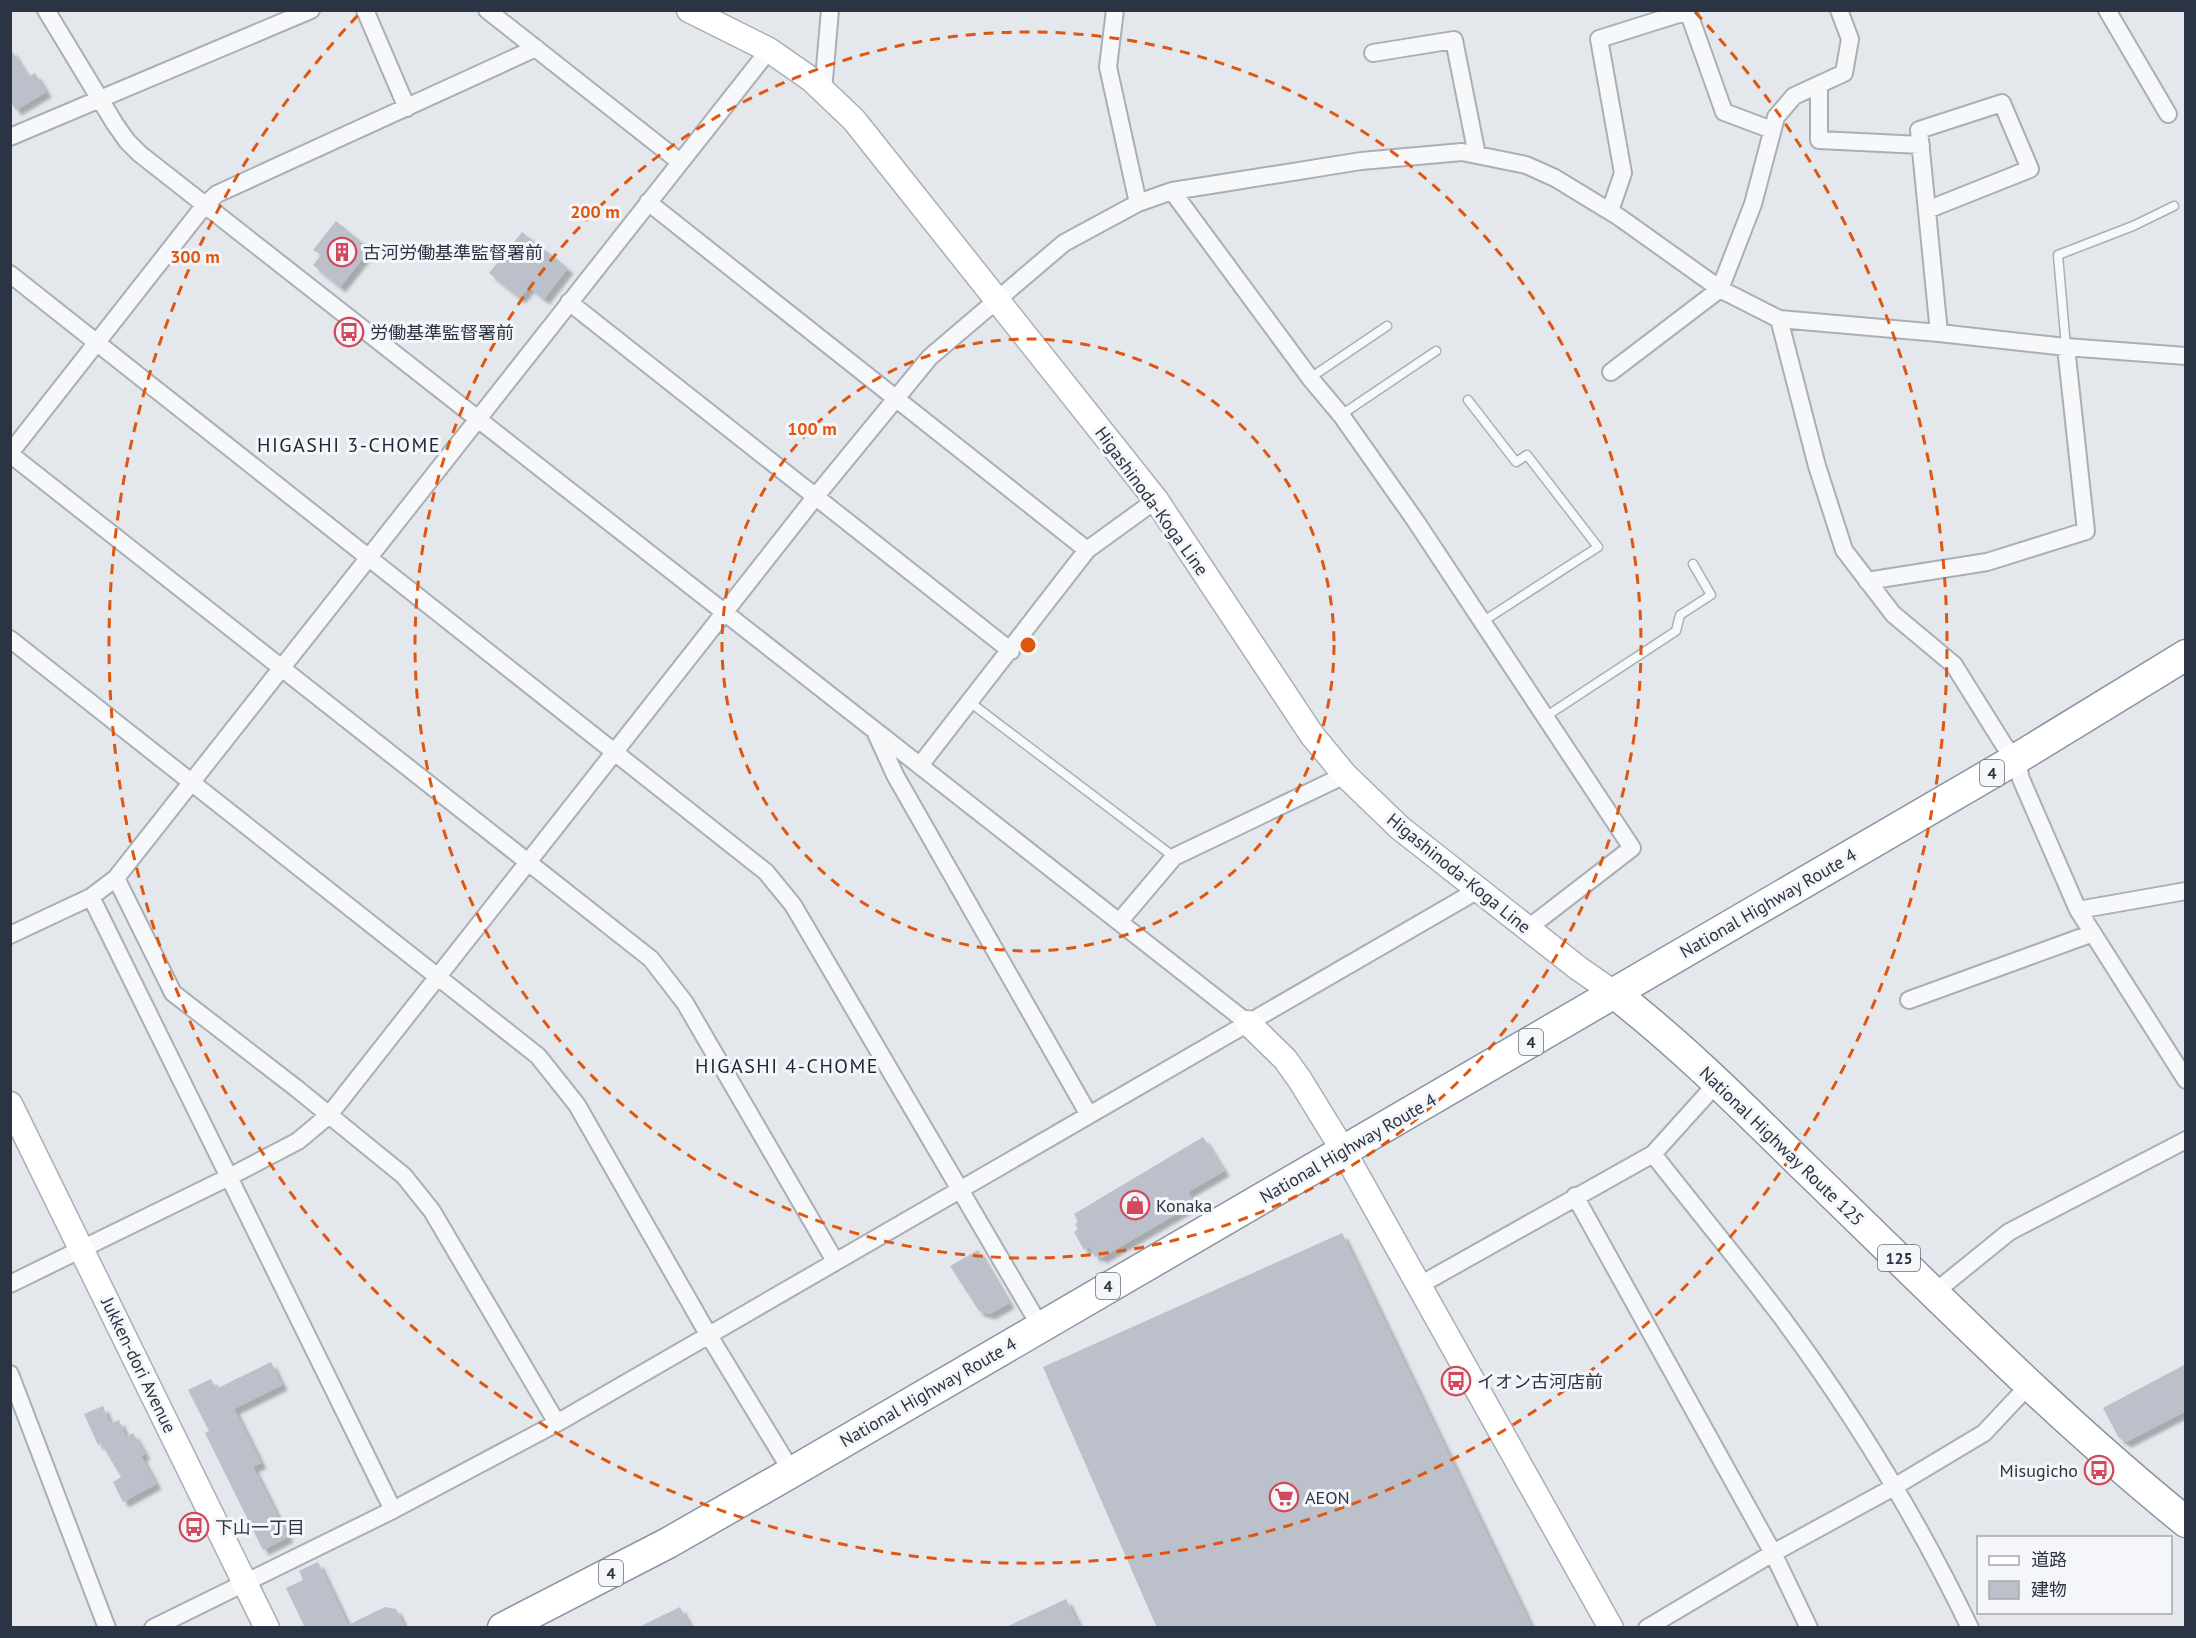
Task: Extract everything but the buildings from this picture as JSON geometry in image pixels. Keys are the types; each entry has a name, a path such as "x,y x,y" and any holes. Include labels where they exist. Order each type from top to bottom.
{"highway":[{"name":"National Highway Route 4","path":"503,1628 668,1543 792,1472 2016,759 2186,655"},
{"name":"National Highway Route 125","path":"1614,993 1648,1020 1717,1083 2029,1385 2118,1466 2186,1522"}],"main road":[{"name":"Higashinoda-Koga Line","path":"689,10 769,50 812,80 854,120 1156,500 1312,735 1345,775 1400,828 1527,929 1614,993"},
{"path":"1248,1023 1285,1059 1343,1150 1611,1628"},
{"name":"Jukken-dori Avenue","path":"10,1104 267,1628"}],"street":[{"path":"46,10 100,100 128,141 140,154 1248,1023"},
{"path":"10,137 311,10"},
{"path":"365,10 407,108"},
{"path":"488,10 680,162"},
{"path":"823,91 830,10"},
{"path":"1115,10 1108,67 1138,203"},
{"path":"1611,372 1720,289 1753,204 1776,117 1794,96 1844,73 1850,39 1839,10"},
{"path":"2108,10 2168,114"},
{"path":"1610,211 1623,173 1599,39 1688,11 1724,112 1772,130"},
{"path":"1373,53 1454,40 1477,155"},
{"path":"536,48 217,194 204,206 10,453 651,959 685,1003 835,1261"},
{"path":"10,935 91,897 116,878 769,50"},
{"path":"1819,85 1819,140 1921,145"},
{"path":"1927,210 2030,169 2002,103 1919,130 1939,333"},
{"path":"10,1284 298,1141 329,1115 816,496 930,357 1065,243 1138,203 1172,191 1371,160 1462,152 1526,165 1555,178 1610,211 1720,289 1779,319 2066,347 2186,356"},
{"path":"1172,191 1310,378 1341,415 1415,520 1632,848 1527,929"},
{"path":"648,202 1087,550"},
{"path":"10,274 766,872 793,905 1040,1326"},
{"path":"569,303 1011,651"},
{"path":"1779,319 1817,466 1844,550 1893,614 1954,665 2004,745 2016,759 2021,779 2078,910 2186,1080"},
{"path":"1867,581 1987,562 2086,531 2066,347"},
{"path":"921,765 1087,550 1156,500"},
{"path":"10,639 538,1056 577,1105 708,1334 792,1472"},
{"path":"873,728 895,775 1089,1115"},
{"path":"1119,922 1174,857 1345,775"},
{"path":"116,878 173,993 404,1176 432,1211 557,1423"},
{"path":"153,1628 244,1581 393,1510 557,1423 1478,890"},
{"path":"2078,910 2186,891"},
{"path":"91,897 393,1510"},
{"path":"1909,1000 2092,933"},
{"path":"1418,1286 1653,1154 1717,1083"},
{"path":"1935,1292 2009,1232 2186,1140"},
{"path":"1653,1154 1783,1319 1856,1424 1894,1487 1970,1628"},
{"path":"1575,1196 1773,1553 1809,1628"},
{"path":"10,1374 107,1628"},
{"path":"1647,1628 1773,1553 1894,1487 1984,1432 2029,1385"}],"lane":[{"path":"2066,347 2058,255 2133,226 2174,206"},
{"path":"1310,378 1387,326"},
{"path":"1341,415 1436,351"},
{"path":"1468,400 1516,462 1527,455 1598,547 1482,622"},
{"path":"1545,717 1676,631 1680,615 1711,595 1693,564"},
{"path":"971,703 1174,857"}],"place":[{"name":"古河労働基準監督署前","path":"342,252"},
{"name":"労働基準監督署前","path":"349,332"},
{"name":"Konaka","path":"1135,1205"},
{"name":"イオン古河店前","path":"1456,1381"},
{"name":"Misugicho","path":"2099,1470"},
{"name":"AEON","path":"1284,1497"},
{"name":"下山一丁目","path":"194,1527"}],"district":[{"name":"HIGASHI 3-CHOME","path":"349,445"},
{"name":"HIGASHI 4-CHOME","path":"787,1066"}]}
